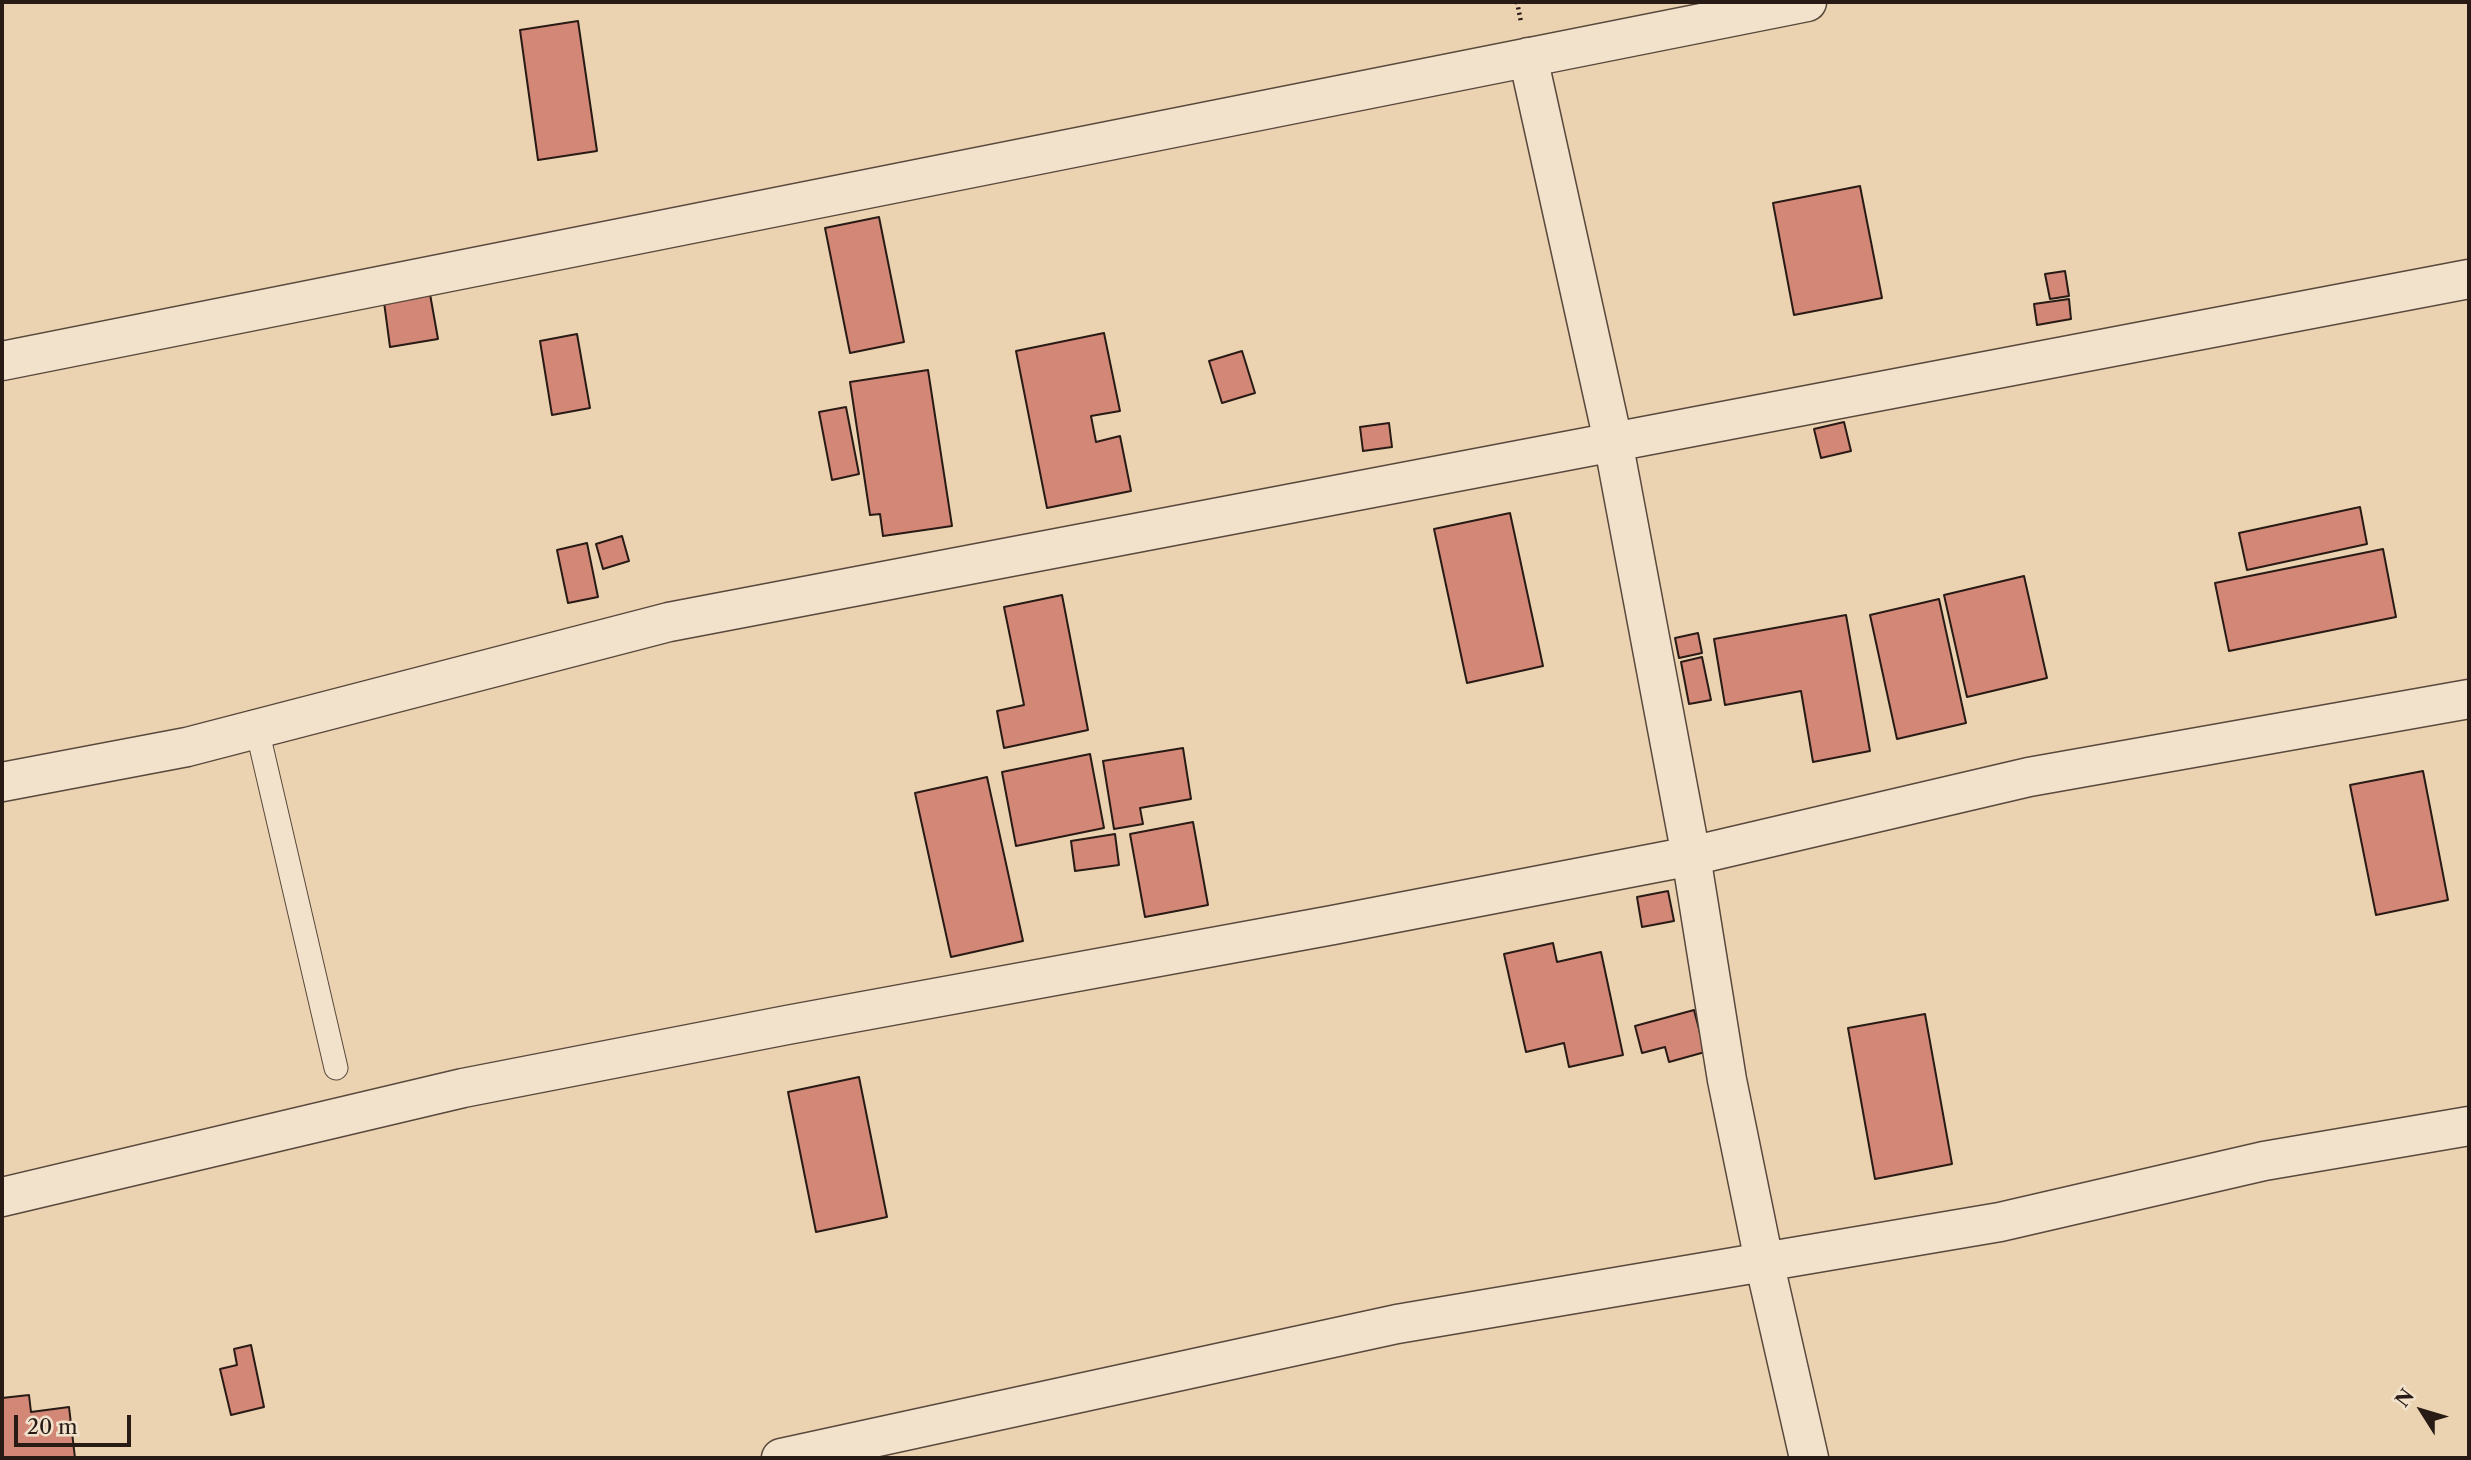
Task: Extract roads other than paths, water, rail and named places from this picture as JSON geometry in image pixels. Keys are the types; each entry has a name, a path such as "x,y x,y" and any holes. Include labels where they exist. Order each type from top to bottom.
{"street":[{"path":"2,361 1807,2"},
{"path":"1528,57 1613,440 1691,856 1727,1080 1764,1261 1809,1458"},
{"path":"2,782 187,747 669,622 2469,279"},
{"path":"2,1197 463,1088 1691,856 2029,777 2469,699"},
{"path":"781,1458 862,1449 1397,1324 2000,1222 2264,1161 2469,1126"}],"lane":[{"path":"257,729 336,1068"}]}
